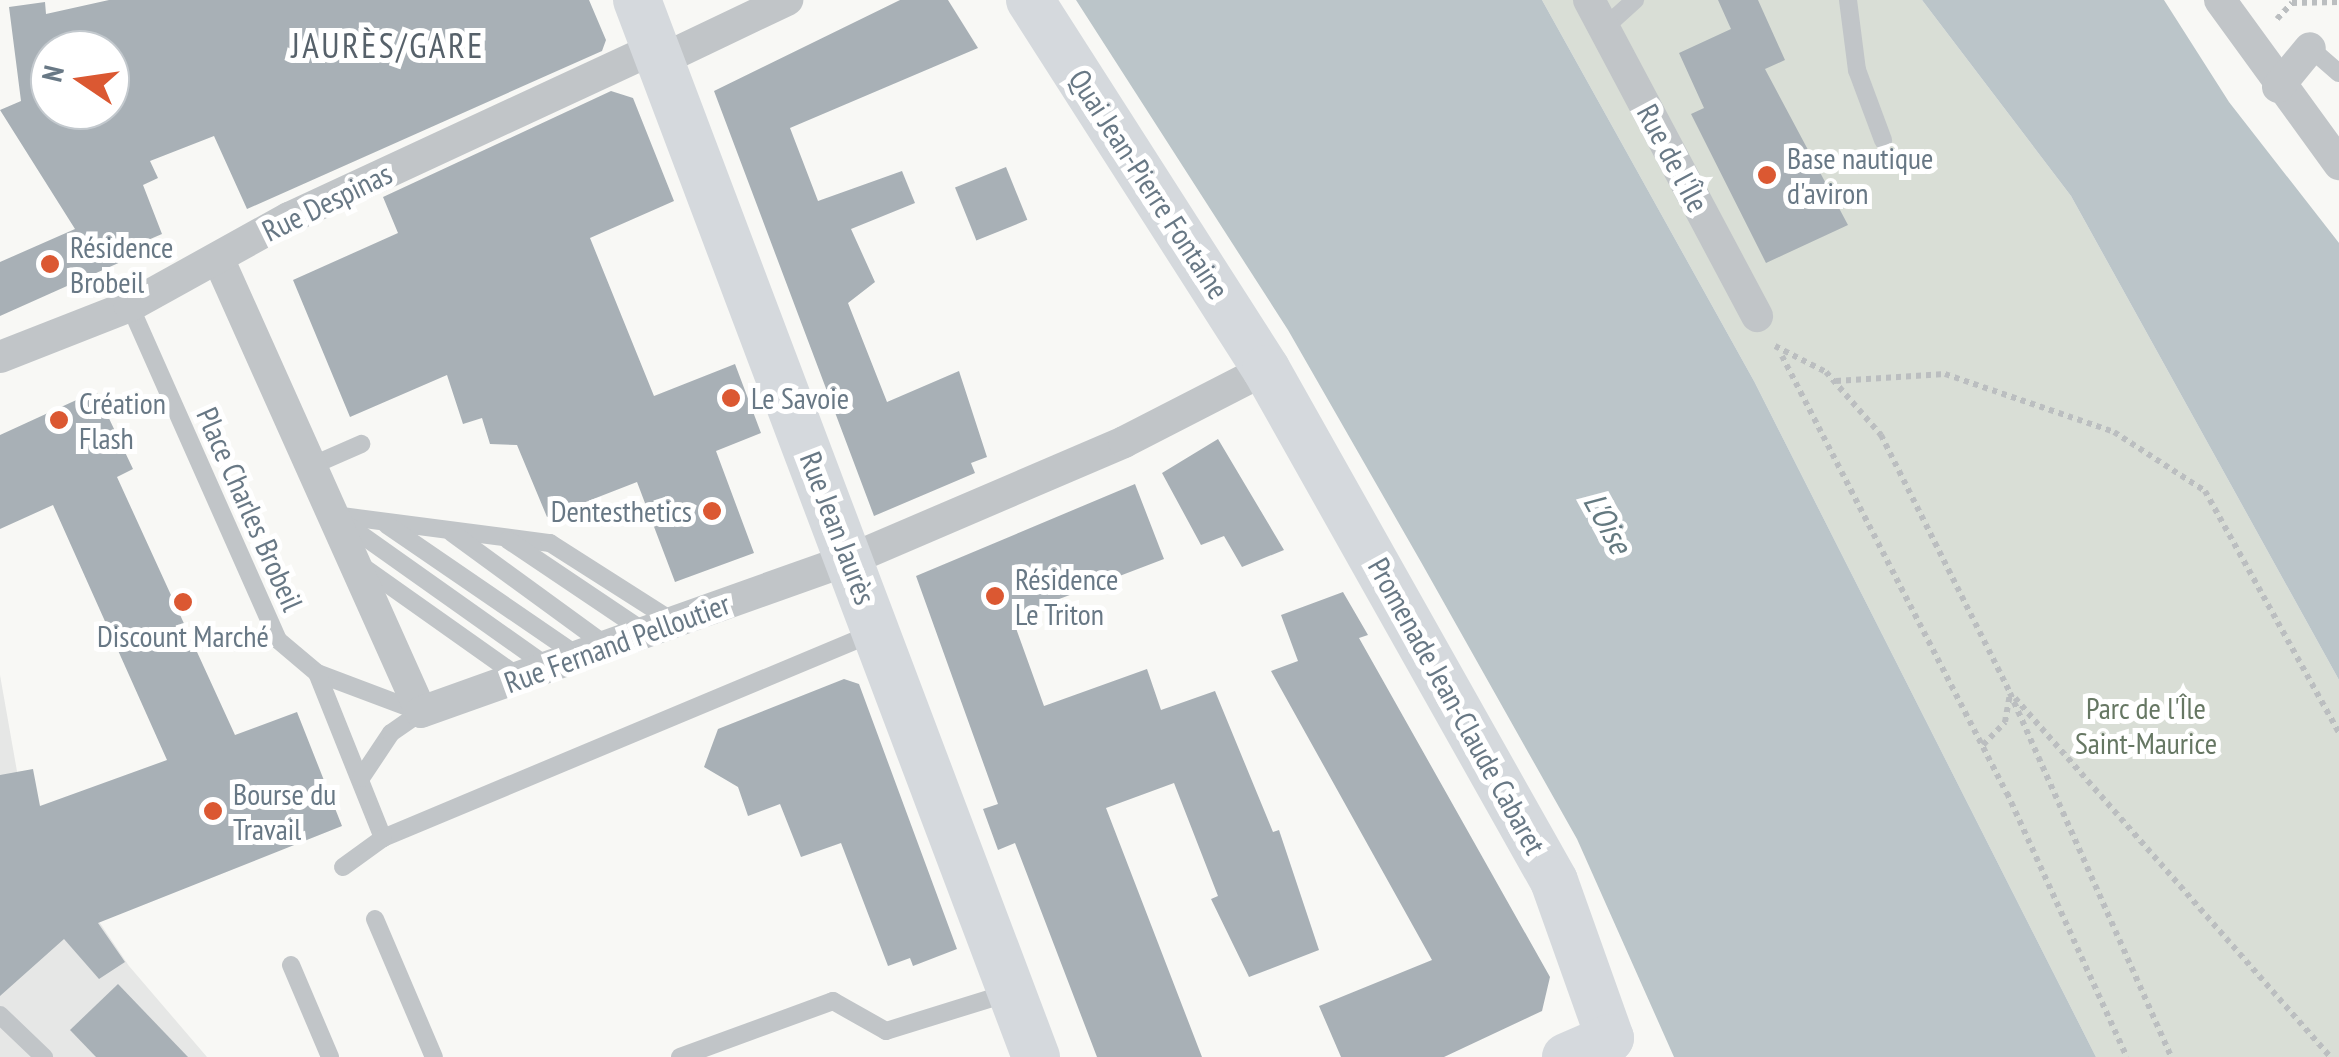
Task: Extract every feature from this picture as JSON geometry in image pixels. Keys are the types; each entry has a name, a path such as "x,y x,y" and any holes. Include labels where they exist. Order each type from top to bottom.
{"street":[{"name":"Rue Jean Jaurès","path":"637,0 1036,1057"},
{"name":"Rue Despinas","path":"0,358 130,306 218,258 659,54 787,0"},
{"name":"Quai Jean-Pierre Fontaine","path":"1030,0 1266,369"},
{"path":"2220,0 2278,87 2339,164"},
{"name":"Rue de l'Île","path":"1596,14 1757,316"},
{"path":"2278,87 2310,48"},
{"path":"218,258 421,712"},
{"name":"Rue Fernand Pelloutier","path":"421,712 849,560 1124,442 1266,369"},
{"name":"Promenade Jean-Claude Cabaret","path":"1266,369 1554,881 1614,1048"},
{"path":"1566,1057 1614,1048"}],"lane":[{"path":"1596,14 1636,0"},
{"path":"1848,0 1857,70 1882,140"},
{"path":"2310,48 2339,73"},
{"name":"Place Charles Brobeil","path":"130,306 278,640 317,673 421,712"},
{"path":"311,466 360,444"},
{"path":"334,515 561,548 660,627"},
{"path":"334,515 563,661"},
{"path":"383,522 563,661"},
{"path":"448,530 563,661"},
{"path":"503,537 660,627"},
{"path":"353,560 563,661"},
{"path":"343,867 383,838 877,631"},
{"path":"317,673 383,838"},
{"path":"361,778 391,734 421,712"},
{"path":"375,919 434,1057"},
{"path":"291,965 330,1057"},
{"path":"680,1057 833,1001 886,1031 1012,992"},
{"path":"0,1016 44,1057"}],"path":[{"path":"1757,316 1781,355 1982,746 2126,1057"},
{"path":"1781,355 1834,381 1881,434 2010,694 2171,1057"},
{"path":"1834,381 1945,374 2114,432 2205,491 2339,732"},
{"path":"1982,746 2004,722 2010,694"},
{"path":"2010,694 2056,734 2330,1057"}],"shaded area":[{"path":"0,675 24,811 129,966 207,1057 0,1057"}],"green space":[{"name":"Parc de l'Île Saint-Maurice","path":"1542,0 1922,0 2071,196 2339,680 2339,1057 2096,1057 1754,381"}],"water":[{"name":"L'Oise","path":"1076,0 1542,0 1754,381 2096,1057 1674,1057 1577,839 1421,562 1288,330"},
{"path":"1922,0 2164,0 2229,102 2339,243 2339,680 2071,196"}],"building":[{"path":"109,0 589,0 606,40 602,51 247,209 214,136 150,161 158,178 143,185 162,234 148,240 152,248 0,316 0,262 75,229 0,110 21,101 9,7 45,2 46,14"},
{"path":"900,0 948,0 978,48 790,128 818,201 902,171 915,203 851,229 875,282 848,303 887,402 959,371 987,457 971,463 975,473 874,516 714,91"},
{"path":"1718,0 1758,0 1785,60 1765,69 1848,225 1766,263 1691,114 1704,108 1679,53 1731,29"},
{"path":"611,91 633,98 674,201 590,238 654,396 735,364 761,433 716,451 754,553 675,582 637,482 547,517 517,445 490,444 482,418 463,424 447,375 350,417 293,280 398,233 383,197"},
{"path":"1006,167 1027,220 976,240 955,188"},
{"path":"96,391 133,469 117,477 235,735 297,712 342,826 98,923 125,962 99,979 64,939 0,996 0,775 33,769 40,806 167,760 53,505 0,529 0,435"},
{"path":"1218,439 1284,550 1242,567 1224,536 1201,545 1162,473"},
{"path":"1135,484 1164,559 1012,617 1044,706 1147,669 1161,710 1215,691 1273,832 1279,830 1319,950 1249,977 1211,899 1218,896 1174,783 1106,808 1202,1057 1097,1057 1015,843 998,850 983,809 998,804 916,576"},
{"path":"1343,592 1368,635 1359,638 1550,977 1542,1011 1444,1057 1341,1057 1319,1006 1432,960 1271,671 1298,661 1281,615"},
{"path":"844,679 859,684 957,949 913,966 910,958 888,966 841,843 801,857 780,804 748,816 738,787 704,767 718,729"},
{"path":"118,984 188,1057 96,1057 70,1030"}],"place":[{"name":"Base nautique d'aviron","path":"1767,175"},
{"name":"Résidence Brobeil","path":"50,264"},
{"name":"Le Savoie","path":"731,398"},
{"name":"Création Flash","path":"59,420"},
{"name":"Dentesthetics","path":"712,511"},
{"name":"Résidence Le Triton","path":"995,596"},
{"name":"Discount Marché","path":"183,602"},
{"name":"Bourse du Travail","path":"213,811"}],"district":[{"name":"JAURÈS/GARE","path":"388,45"}]}
